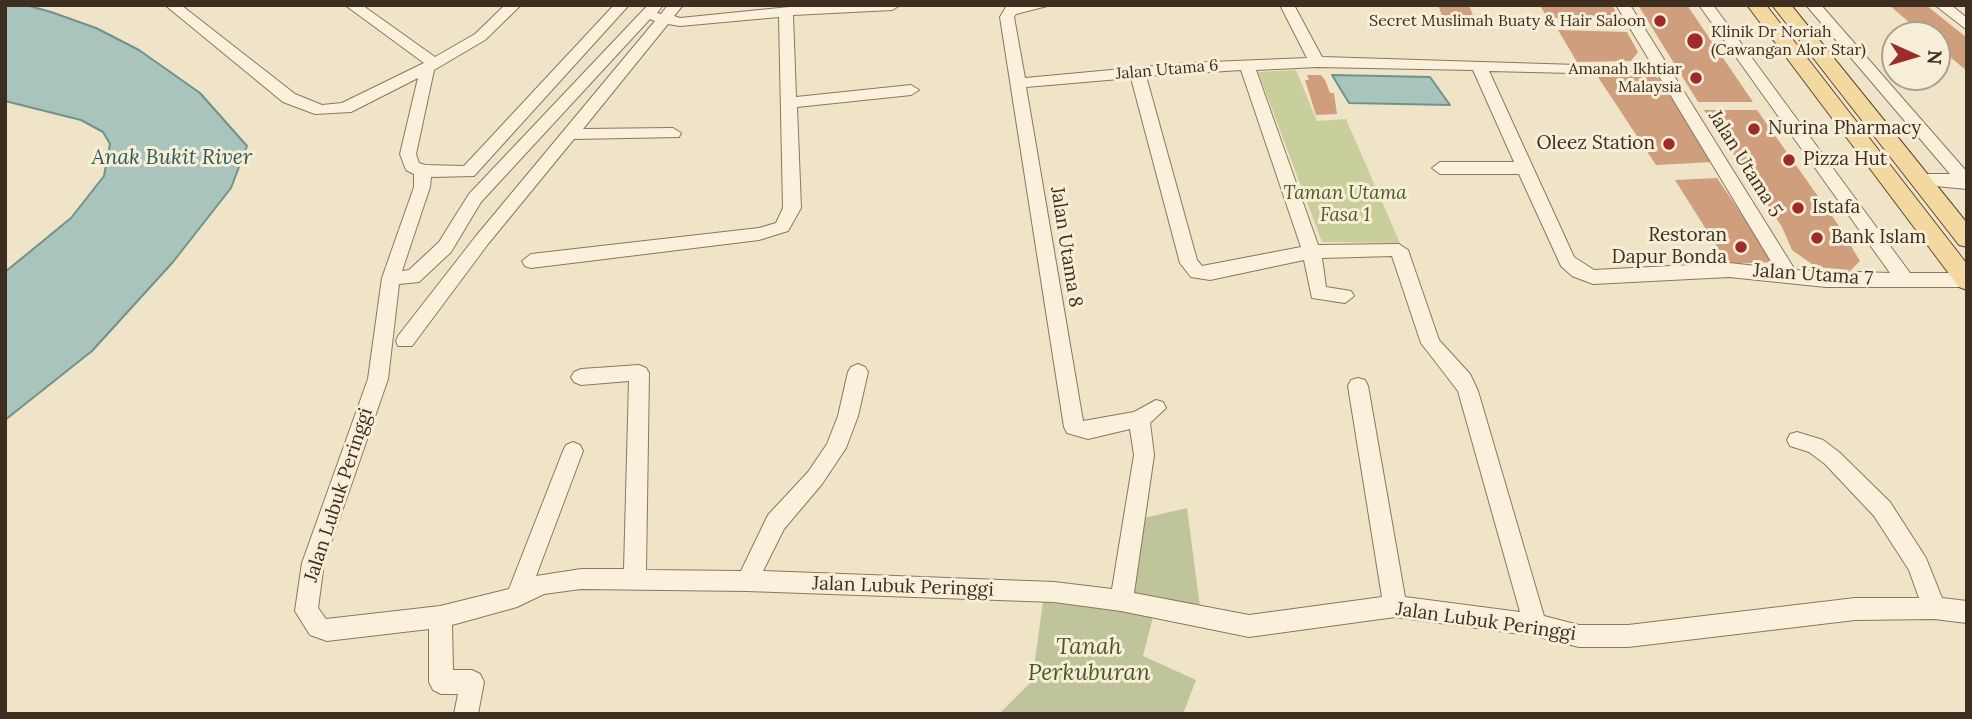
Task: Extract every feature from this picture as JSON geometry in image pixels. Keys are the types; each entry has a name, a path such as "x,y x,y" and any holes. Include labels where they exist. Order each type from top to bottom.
{"main road":[{"path":"1756,5 1966,280"},
{"path":"1781,5 1967,239"}],"street":[{"path":"178,9 203,5"},
{"path":"352,5 430,66"},
{"path":"178,9 289,98 312,109 345,108 430,66 481,37 514,5"},
{"path":"430,66 408,154 412,166 423,170 468,172 622,5"},
{"path":"402,278 445,247 475,198 656,13 676,5"},
{"name":"Jalan Utama 8","path":"1044,5 1011,10 1007,17 1074,427 1088,430 1147,413 1144,455 1121,601"},
{"path":"1287,5 1317,62 1572,68"},
{"name":"Jalan Utama 5","path":"1623,5 1788,274"},
{"path":"1706,5 1905,280"},
{"path":"1813,5 1966,182"},
{"path":"1942,5 1967,26"},
{"path":"656,13 680,22 836,6 892,6"},
{"path":"531,261 760,234 782,227 792,208 786,11"},
{"path":"405,341 568,134 656,13"},
{"name":"Jalan Utama 6","path":"1018,83 1246,64 1317,62"},
{"path":"1246,64 1312,252 1318,293 1345,296"},
{"name":"Jalan Utama 7","path":"1479,65 1567,261 1578,271 1593,277 1720,270 1788,274 1826,280 1966,280"},
{"path":"1136,72 1189,263 1197,272 1210,273 1251,262 1312,252 1351,248 1399,250 1431,343 1463,380 1468,391 1535,625"},
{"path":"789,103 911,90"},
{"path":"568,134 673,132"},
{"path":"1440,168 1525,168"},
{"name":"Jalan Lubuk Peringgi","path":"423,170 422,187 378,379 313,563 306,611 318,627 327,630 440,617 517,597 541,584 562,580 747,581 1054,592 1121,601 1249,626 1395,606 1535,625 1579,636 1628,636 1855,609 1934,608 1967,612"},
{"path":"468,172 475,198"},
{"path":"1920,180 1966,182"},
{"path":"402,278 450,282"},
{"path":"747,581 776,522 815,478 836,448 848,416 858,372"},
{"path":"581,377 639,373 635,580"},
{"path":"1358,386 1395,606"},
{"path":"1797,440 1816,446 1832,458 1882,509 1918,565 1934,608"},
{"path":"517,597 573,451"},
{"path":"440,617 440,682 472,682 466,714"}],"green space":[{"name":"Taman Utama Fasa 1","path":"1296,70 1317,121 1346,119 1400,243 1322,242 1258,72"},
{"name":"Tanah Perkuburan","path":"1187,508 1200,607 1125,595 1140,519"},
{"name":"Tanah Perkuburan","path":"1043,602 1154,613 1143,656 1196,680 1183,714 999,714 1032,681"}],"water":[{"name":"Anak Bukit River","path":"5,5 26,5 51,12 96,28 139,50 200,93 247,146 231,188 173,262 92,351 5,420 5,272 71,218 104,176 110,144 103,132 81,120 5,101"},
{"path":"1332,75 1430,77 1450,105 1349,103"}],"building":[{"path":"1438,5 1469,5 1474,18 1443,18"},
{"path":"1540,5 1612,5 1620,19 1547,18"},
{"path":"1638,5 1687,5 1753,102 1698,102"},
{"path":"1889,5 1926,5 1946,21 1908,21"},
{"path":"1951,25 1967,38 1967,71 1951,58"},
{"path":"1558,30 1627,32 1638,52 1631,61 1577,62"},
{"path":"1594,71 1647,71 1659,79 1713,162 1656,165"},
{"path":"1307,75 1321,75 1325,80 1330,93 1334,93 1337,114 1316,115 1305,80 1309,80"},
{"path":"1704,110 1757,110 1839,226 1860,261 1851,270 1816,267 1792,250 1782,227"},
{"path":"1717,178 1774,262 1728,264 1675,180"}],"place":[{"name":"Secret Muslimah Buaty & Hair Saloon","path":"1660,21"},
{"name":"Klinik Dr Noriah (Cawangan Alor Star)","path":"1695,41"},
{"name":"Amanah Ikhtiar Malaysia","path":"1696,78"},
{"name":"Nurina Pharmacy","path":"1754,129"},
{"name":"Oleez Station","path":"1669,144"},
{"name":"Pizza Hut","path":"1789,160"},
{"name":"Istafa","path":"1798,208"},
{"name":"Bank Islam","path":"1817,238"},
{"name":"Restoran Dapur Bonda","path":"1741,247"}]}
